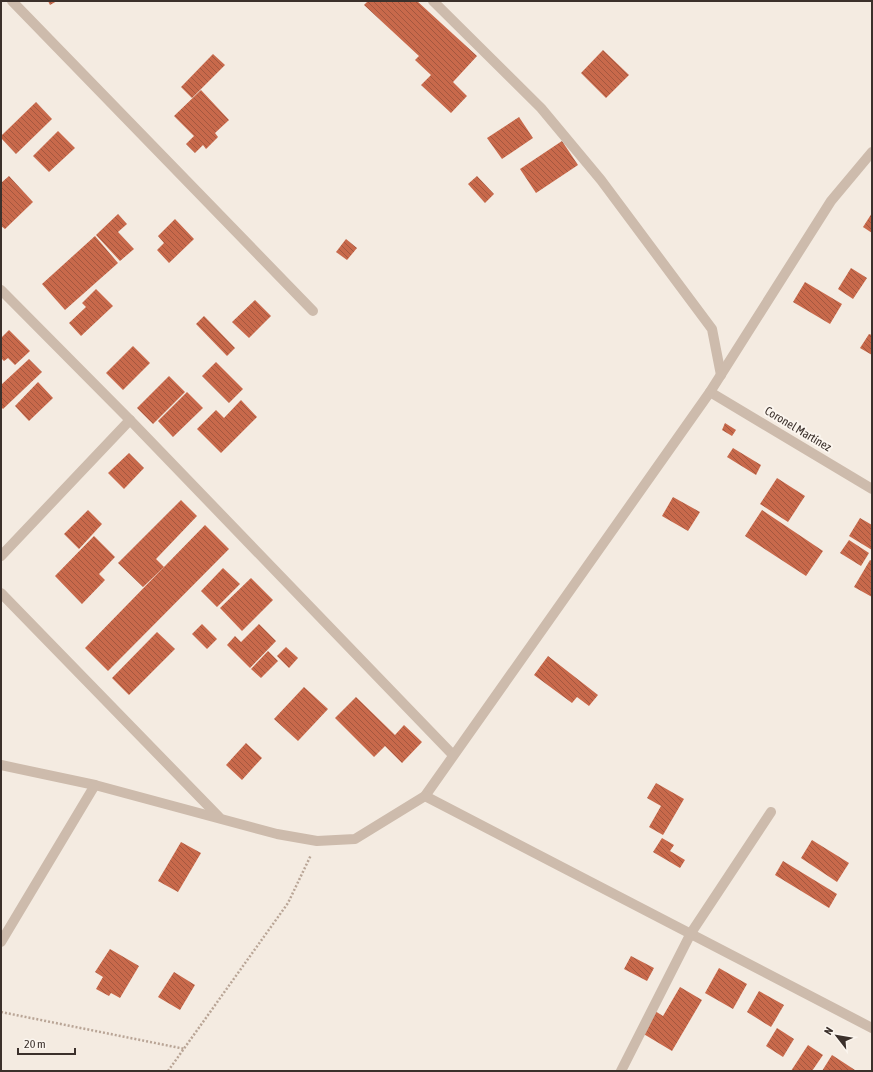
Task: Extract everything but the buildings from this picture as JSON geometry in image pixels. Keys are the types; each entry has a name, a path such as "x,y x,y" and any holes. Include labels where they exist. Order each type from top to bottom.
{"street":[{"path":"12,1 313,311"},
{"path":"433,1 541,108 601,180 712,329 721,374"},
{"path":"1,765 219,817 277,834 317,841 355,839 425,796 710,392 831,201 872,152"},
{"path":"1,290 130,420 453,755"},
{"name":"Coronel Martínez","path":"710,392 872,489"},
{"path":"1,556 130,420"},
{"path":"1,593 219,817"},
{"path":"1,942 94,786"},
{"path":"425,796 872,1028"},
{"path":"621,1071 691,933 771,812"}],"path":[{"path":"168,1071 288,903 317,841"},
{"path":"1,1012 185,1049"}]}
